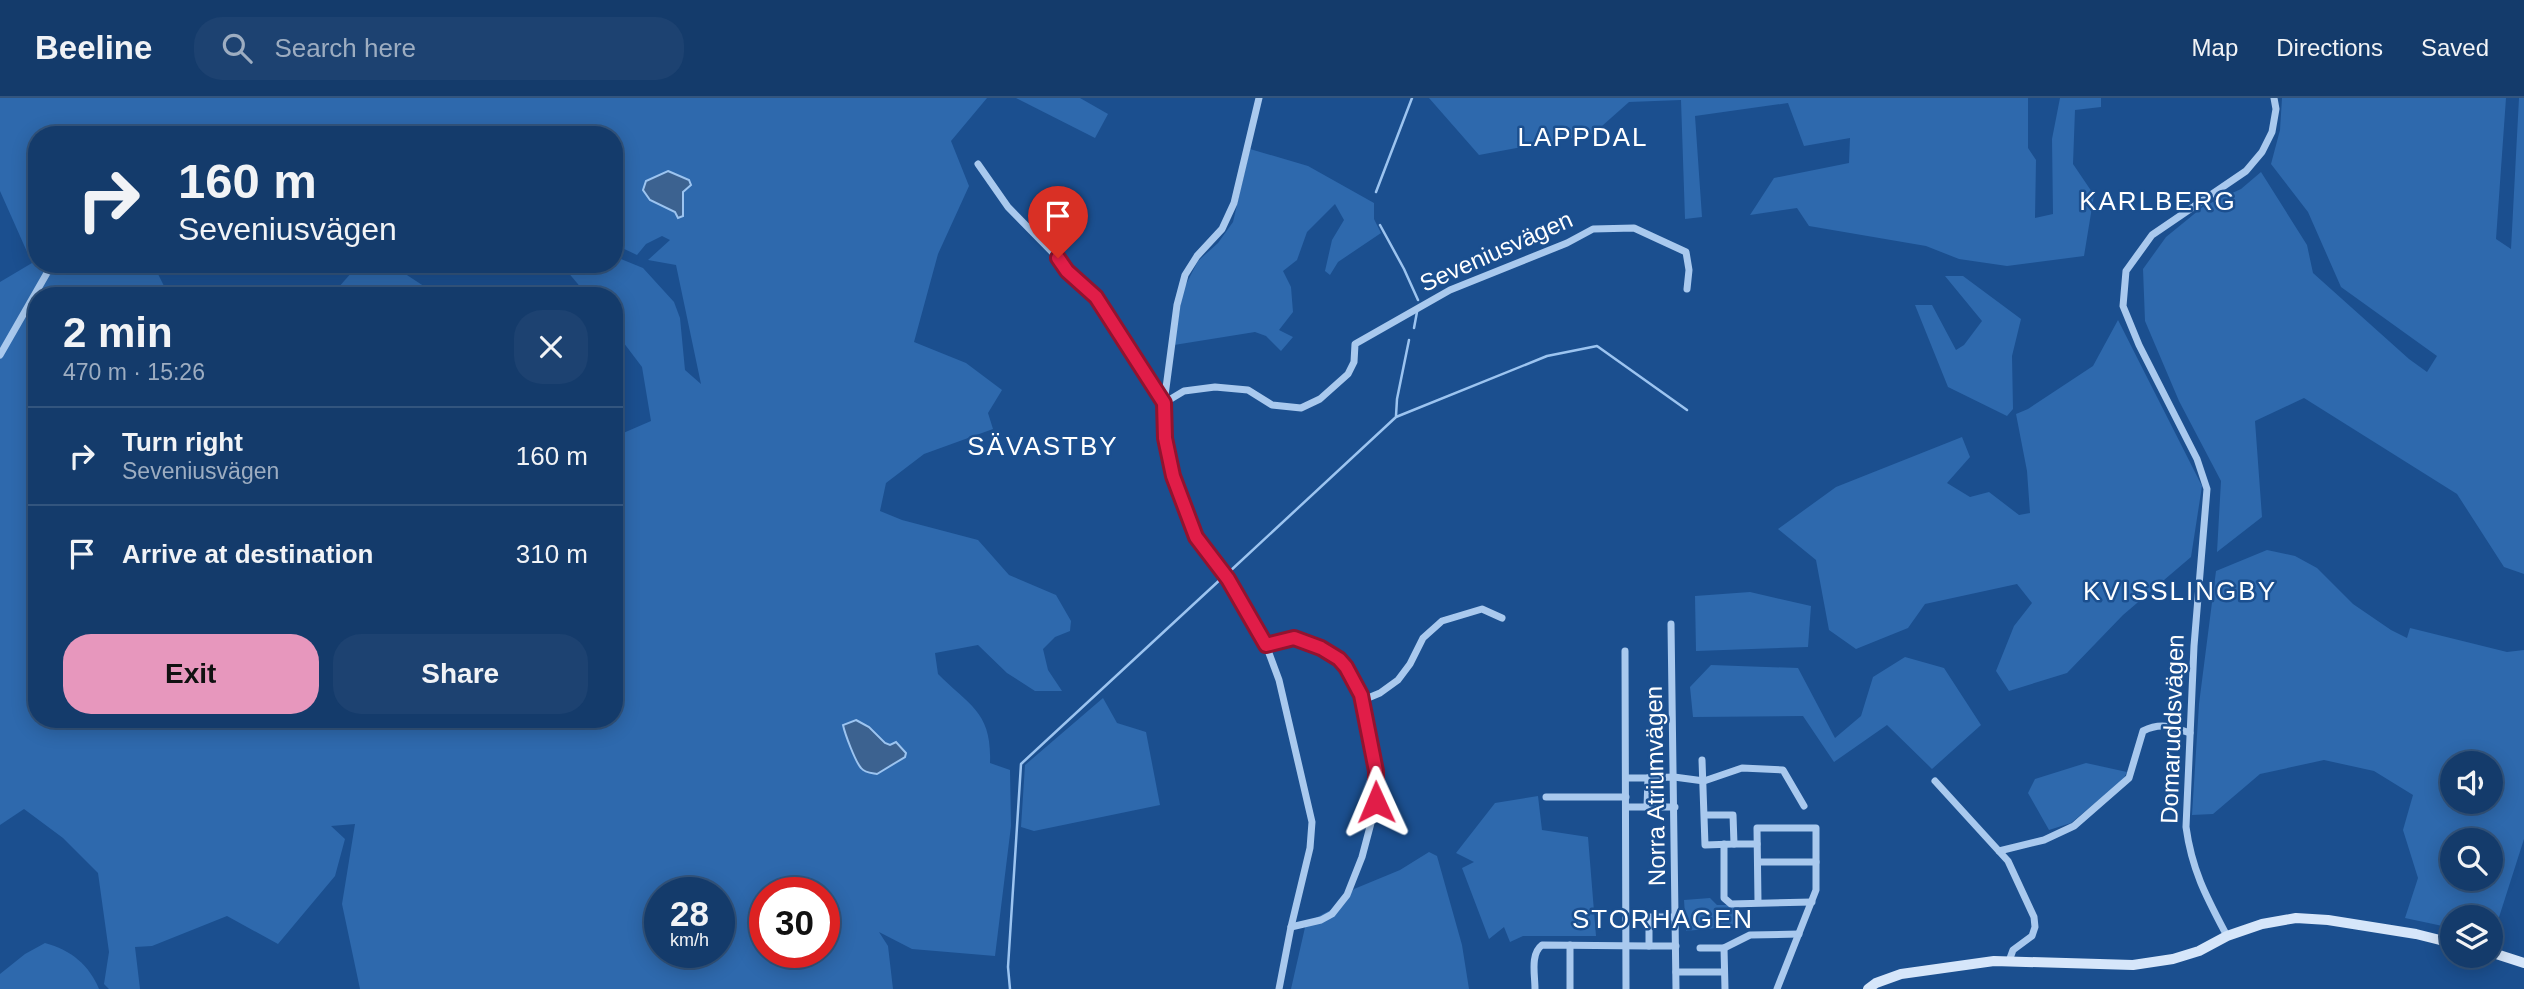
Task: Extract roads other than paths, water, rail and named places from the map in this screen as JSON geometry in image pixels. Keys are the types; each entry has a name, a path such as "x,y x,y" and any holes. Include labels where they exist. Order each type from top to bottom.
{"street":[{"path":"1259,98 1234,203 1222,229 1197,256 1185,275 1177,305 1164,403 1165,438 1175,482 1196,537 1228,579 1266,645 1279,680 1312,822 1310,848 1290,927 1279,989"},
{"name":"Domaruddsvägen","path":"2227,936 2190,857 2186,827 2194,646 2207,489 2197,459 2139,345 2123,306 2126,271 2152,235 2246,171 2262,152 2272,132 2276,109 2274,98"},
{"path":"978,164 1008,207 1058,258 1067,271 1096,297 1164,403"},
{"name":"Seveniusvägen","path":"1164,403 1184,391 1215,387 1248,390 1272,405 1300,408 1320,399 1348,374 1354,362 1355,344 1368,334 1450,290 1567,243 1593,229 1634,228 1686,252 1689,270 1687,289"},
{"path":"39,287 47,273"},
{"path":"0,355 28,306"},
{"path":"1361,695 1368,698 1398,680 1410,664 1423,638 1442,621 1482,609 1502,618"},
{"name":"Norra Atriumvägen","path":"1671,624 1676,989"},
{"path":"1266,645 1294,638 1321,648 1339,659 1346,667 1361,695 1376,771 1376,802 1362,857 1347,895 1332,914 1312,923 1290,927"},
{"path":"1625,650 1626,989"},
{"path":"1999,851 2044,841 2074,826 2129,778 2143,731 2167,725 2190,733"},
{"path":"1702,760 1705,845 1757,844"},
{"path":"1626,778 1674,777 1704,781 1742,768 1783,770 1804,806"},
{"path":"1648,778 1649,807"},
{"path":"1935,781 2008,861 2035,917 2032,936 2013,950 2009,961"},
{"path":"1546,797 1626,797"},
{"path":"1626,807 1675,807"},
{"path":"1705,815 1733,815 1734,844"},
{"path":"1758,902 1757,828 1816,828 1816,890 1777,989"},
{"path":"1724,845 1724,898 1731,904 1812,902"},
{"path":"1758,862 1816,862"},
{"path":"1649,946 1649,917 1676,917"},
{"path":"1868,989 1876,983 1901,974 1933,968 2009,961 2133,965 2173,959 2199,951 2227,936 2262,923 2296,918 2353,924 2440,940"},
{"path":"1700,948 1724,948 1751,935 1799,934"},
{"path":"1535,989 1537,948 1542,945 1676,946"},
{"path":"1570,945 1570,989"},
{"path":"1724,948 1724,989"},
{"path":"2503,956 2524,963"},
{"path":"1676,972 1724,972"}],"waterway":[{"path":"1376,192 1412,98"},
{"path":"1380,225 1418,300"},
{"path":"1414,328 1417,312"},
{"path":"1396,416 1409,340"},
{"path":"1228,573 1396,417 1547,356 1597,346 1687,410"},
{"path":"1010,989 1008,967 1021,764 1223,577"}],"district":[{"name":"LAPPDAL","path":"1583,137"},
{"name":"KARLBERG","path":"2158,201"},
{"name":"SÄVASTBY","path":"1043,446"},
{"name":"KVISSLINGBY","path":"2180,591"},
{"name":"STORHAGEN","path":"1663,919"}]}
